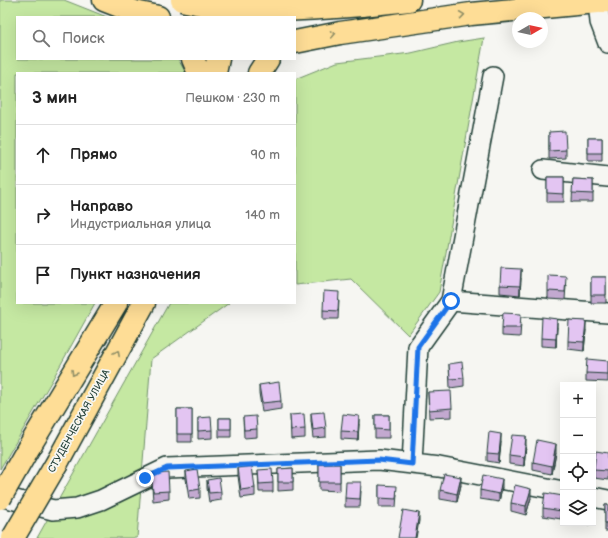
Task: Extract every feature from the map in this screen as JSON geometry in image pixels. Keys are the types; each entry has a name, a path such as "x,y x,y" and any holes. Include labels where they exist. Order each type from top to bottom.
{"main road":[{"path":"104,0 139,14 152,16"},
{"path":"182,0 203,5 234,8 318,9 409,0"},
{"path":"224,16 226,0"},
{"path":"287,0 291,16"},
{"path":"296,42 340,33 471,14 603,2"},
{"path":"194,60 199,72"},
{"path":"215,72 218,60"},
{"path":"260,72 267,60"},
{"path":"0,497 115,304"},
{"name":"СТУДЕНЧЕСКАЯ УЛИЦА","path":"13,538 58,461 143,304"}],"street":[{"path":"603,2 600,22 608,43"},
{"path":"412,464 418,347 451,301 493,76"},
{"path":"543,170 608,177"},
{"path":"451,301 608,313"},
{"path":"0,497 53,510 77,508 101,500 167,468 379,460 439,467 560,490"},
{"path":"596,498 608,500"}],"green space":[{"path":"0,0 64,0 104,16 16,16 16,60 179,60 185,72 16,72 16,304 94,304 0,469"},
{"path":"484,38 439,292 408,335 351,279 296,285 296,79 337,62 411,53 458,42"},
{"path":"168,304 228,304 151,359 137,538 37,538"}],"building":[{"path":"565,131 566,150 549,151 549,132"},
{"path":"588,138 602,138 602,153 588,153"},
{"path":"547,177 564,177 564,194 547,193"},
{"path":"573,179 593,180 593,194 572,193"},
{"path":"501,268 521,269 520,286 500,285"},
{"path":"548,275 566,276 565,292 548,291"},
{"path":"591,277 606,277 606,295 591,295"},
{"path":"324,291 339,292 338,311 323,310"},
{"path":"503,313 521,314 520,328 502,328"},
{"path":"542,317 557,319 556,339 541,338"},
{"path":"569,320 586,321 584,342 568,341"},
{"path":"587,359 608,361 608,374 586,373"},
{"path":"462,362 464,378 450,379 449,364"},
{"path":"279,382 281,401 262,403 259,385"},
{"path":"451,391 452,408 429,410 428,392"},
{"path":"177,409 192,409 192,434 177,434"},
{"path":"324,412 326,428 313,430 311,413"},
{"path":"304,414 305,429 291,430 290,415"},
{"path":"343,414 359,416 358,432 341,431"},
{"path":"375,415 389,415 389,430 375,429"},
{"path":"256,416 257,429 244,430 243,417"},
{"path":"211,417 212,430 198,431 198,418"},
{"path":"219,418 231,418 231,429 219,429"},
{"path":"489,432 501,434 499,454 487,453"},
{"path":"512,435 526,436 524,457 509,455"},
{"path":"537,440 556,444 552,466 533,462"},
{"path":"596,451 608,453 608,471 596,470"},
{"path":"319,464 340,464 340,482 319,482"},
{"path":"252,466 255,488 241,490 238,468"},
{"path":"293,468 293,482 278,482 278,469"},
{"path":"197,469 200,489 189,491 186,471"},
{"path":"272,469 273,483 259,484 258,470"},
{"path":"168,472 169,491 153,492 151,473"},
{"path":"444,474 461,477 457,494 440,490"},
{"path":"483,475 502,479 499,494 480,490"},
{"path":"219,478 221,492 209,493 207,480"},
{"path":"346,482 361,482 360,499 345,498"},
{"path":"379,485 397,486 396,499 379,498"},
{"path":"515,485 531,489 526,506 511,503"},
{"path":"545,493 560,496 560,511 543,508"},
{"path":"605,505 608,505 608,523 605,523"},
{"path":"403,510 419,513 415,538 398,538"}],"route":[{"path":"145,478 167,468 379,460 412,464 418,347 451,301"}]}
